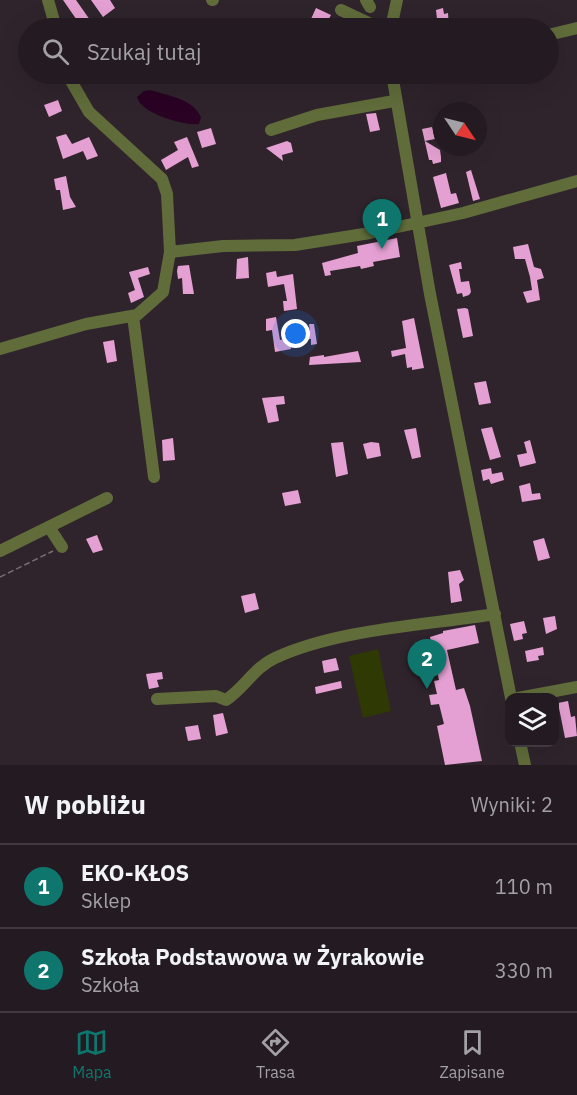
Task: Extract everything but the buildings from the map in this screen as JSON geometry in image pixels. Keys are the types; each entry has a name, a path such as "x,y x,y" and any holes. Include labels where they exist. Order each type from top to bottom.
{"street":[{"path":"48,0 53,18"},
{"path":"393,18 397,0"},
{"path":"347,6 364,18"},
{"path":"559,32 577,28"},
{"path":"0,349 86,324 138,315 163,292 170,252 167,194 162,179 90,112 73,84"},
{"path":"395,84 394,100 417,224 510,693"},
{"path":"271,130 316,115 394,100"},
{"path":"170,252 237,245 295,245 417,224 577,181"},
{"path":"132,316 154,477"},
{"path":"0,551 107,498"},
{"path":"49,527 62,547"},
{"path":"157,699 177,700 216,696 226,700 274,658 367,633 495,614"},
{"path":"545,693 577,687"},
{"path":"521,747 525,765"}],"path":[{"path":"0,577 62,547"}],"green space":[{"path":"378,649 391,711 363,718 349,656"}],"shaded area":[{"path":"150,90 179,99 192,106 201,117 199,124 174,121 146,108 137,97 144,91"}],"place":[{"name":"EKO-KŁOS","path":"382,249"},
{"name":"Szkoła Podstawowa w Żyrakowie","path":"427,689"}]}
